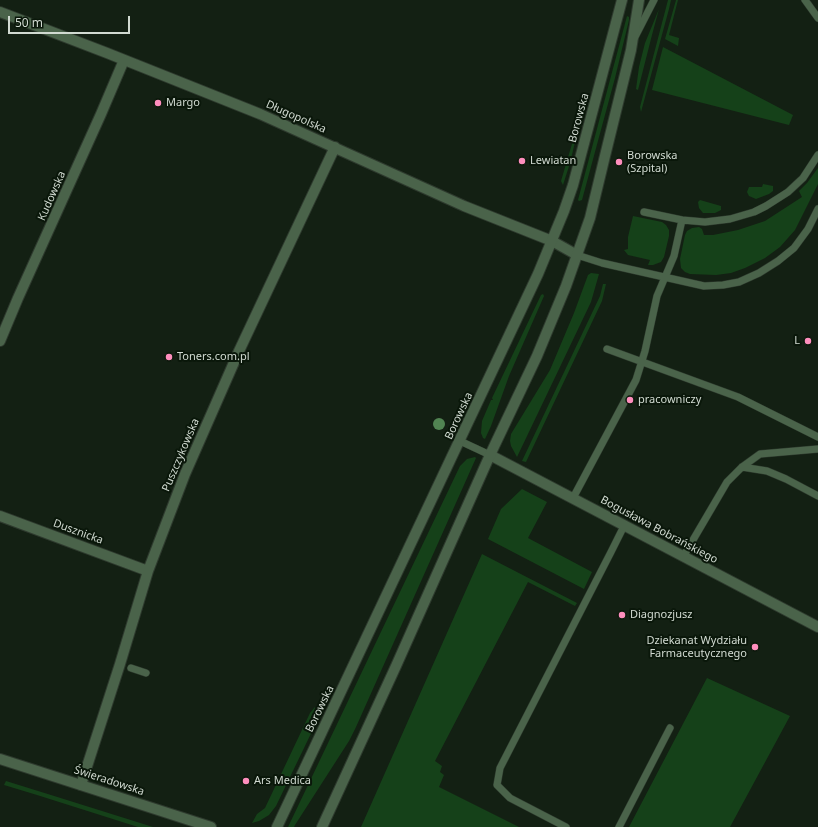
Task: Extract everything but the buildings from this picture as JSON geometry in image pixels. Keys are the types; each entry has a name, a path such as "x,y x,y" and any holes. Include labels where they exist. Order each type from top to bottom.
{"street":[{"name":"Borowska","path":"277,827 460,441 552,241 573,185 622,0"},
{"path":"322,827 490,455 537,356 566,286 590,218 633,43 639,0"},
{"name":"Długopolska","path":"0,12 260,114 464,206 552,241 577,255"},
{"name":"Kudowska","path":"0,341 124,60"},
{"name":"Puszczykowska","path":"82,785 148,571 185,474 238,351 335,147"},
{"name":"Bogusława Bobrańskiego","path":"490,455 818,627"},
{"name":"Dusznicka","path":"0,516 148,571"},
{"name":"Świeradowska","path":"0,760 211,827"}],"lane":[{"path":"633,43 654,0"},
{"path":"805,0 818,18"},
{"path":"644,212 682,220 705,222 730,220 754,212 794,188 803,178 818,154"},
{"path":"577,255 602,263 704,286 739,282 759,273 778,261 794,248 808,229 818,209"},
{"path":"573,498 636,380 642,361 657,296 674,256 682,220"},
{"path":"607,349 738,397 818,437"},
{"path":"460,441 490,455"},
{"path":"683,557 727,482 742,467 760,454 818,449"},
{"path":"742,467 767,470 818,496"},
{"path":"566,827 510,798 497,785 500,768 624,526"},
{"path":"131,668 146,673"},
{"path":"619,827 670,728"}],"green space":[{"path":"668,0 671,0 669,9 641,112 640,107"},
{"path":"676,0 678,0 669,35 679,38 678,46 665,39"},
{"path":"659,9 638,90 636,89 639,67 645,43"},
{"path":"627,16 629,17 629,20 615,78 582,200 579,201 578,200"},
{"path":"663,47 793,115 789,125 652,90"},
{"path":"574,137 576,138 563,185 561,181"},
{"path":"818,168 818,184 795,230 780,247 765,258 731,273 716,275 690,274 681,268 680,259 687,231 692,228 699,227 702,229 704,235 713,235 738,230 765,221 802,197 799,191"},
{"path":"763,184 773,186 773,191 756,199 749,196 747,192 749,187 762,187"},
{"path":"700,200 721,206 721,210 715,213 703,213 699,208 698,202"},
{"path":"633,216 662,222 666,225 669,230 669,236 664,257 661,262 648,265 650,260 628,255 624,250 628,249 628,237"},
{"path":"591,273 599,274 591,302 517,457 511,446 511,434 550,370 588,275"},
{"path":"603,284 606,284 602,301 526,462 522,461 600,296"},
{"path":"543,294 544,296 509,376 485,439 481,433 482,421 541,295"},
{"path":"476,458 349,741 294,827 288,827 460,466 467,459"},
{"path":"522,489 547,502 528,538 592,572 584,589 488,539 501,509"},
{"path":"482,554 577,603 575,606 528,582 435,761 442,766 440,772 444,775 439,787 519,827 361,827"},
{"path":"707,678 790,716 730,827 629,827"},
{"path":"315,707 319,716 318,719 276,806 269,815 252,823 257,814 265,808 310,713"},
{"path":"6,781 153,827 138,827 4,785"}],"place":[{"name":"Margo","path":"158,103"},
{"name":"Lewiatan","path":"522,161"},
{"name":"Borowska (Szpital)","path":"619,162"},
{"name":"L","path":"808,341"},
{"name":"Toners.com.pl","path":"169,357"},
{"name":"pracowniczy","path":"630,400"},
{"name":"Diagnozjusz","path":"622,615"},
{"name":"Dziekanat Wydziału Farmaceutycznego","path":"755,647"},
{"name":"Ars Medica","path":"246,781"}]}
